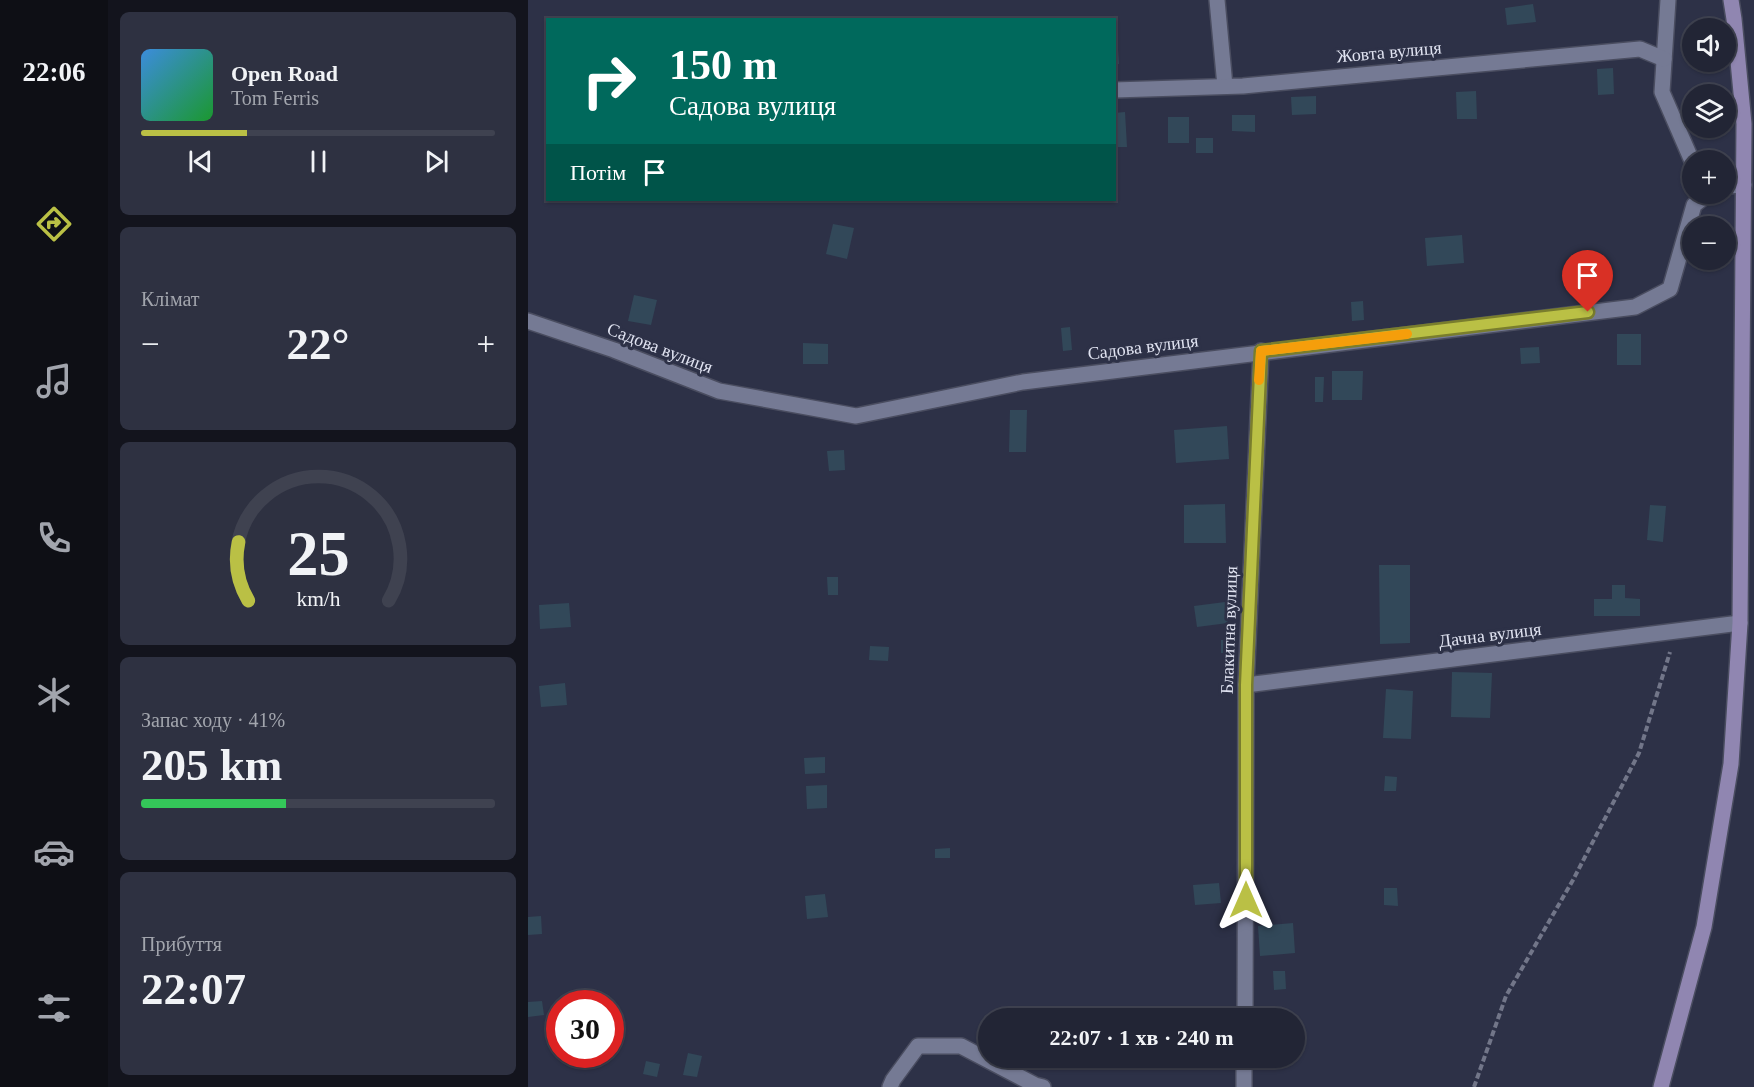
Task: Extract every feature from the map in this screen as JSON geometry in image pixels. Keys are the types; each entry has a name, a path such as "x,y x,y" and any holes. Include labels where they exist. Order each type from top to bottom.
{"street":[{"path":"1216,0 1225,86"},
{"path":"1668,0 1662,92 1687,150"},
{"path":"1661,1087 1704,927 1731,764 1740,623 1744,124 1731,0"},
{"name":"Жовта вулиця","path":"1116,90 1225,86 1640,49 1664,59"},
{"path":"1736,185 1744,185"},
{"name":"Садова вулиця","path":"528,321 614,350 719,391 856,416 1023,382 1261,351 1635,307 1670,289 1695,204"},
{"name":"Блакитна вулиця","path":"1245,1008 1246,685 1261,351"},
{"name":"Дачна вулиця","path":"1246,685 1740,623"},
{"path":"890,1087 918,1046 961,1046 1043,1087"},
{"path":"1244,1068 1244,1087"}],"path":[{"path":"1474,1087 1506,996 1573,880 1639,753 1677,631"}],"building":[{"path":"1533,4 1536,22 1507,25 1505,8"},
{"path":"1116,34 1117,34 1119,64 1116,64"},
{"path":"1613,68 1614,94 1598,95 1597,69"},
{"path":"1476,91 1477,119 1457,119 1456,92"},
{"path":"1316,96 1316,114 1292,115 1291,97"},
{"path":"1125,112 1127,147 1116,147 1116,113"},
{"path":"1232,115 1255,115 1255,132 1232,131"},
{"path":"1168,117 1189,117 1189,143 1168,143"},
{"path":"1196,138 1213,138 1213,153 1196,153"},
{"path":"833,224 854,228 847,259 826,254"},
{"path":"1462,235 1464,263 1427,266 1425,238"},
{"path":"634,295 657,300 651,325 628,321"},
{"path":"1363,301 1364,320 1352,321 1351,302"},
{"path":"1070,327 1072,350 1063,351 1061,328"},
{"path":"1617,334 1641,334 1641,365 1617,365"},
{"path":"803,343 828,344 828,364 803,364"},
{"path":"1539,347 1540,363 1521,364 1520,348"},
{"path":"1332,371 1363,371 1362,400 1332,400"},
{"path":"1315,377 1324,377 1323,402 1315,402"},
{"path":"1010,410 1027,410 1026,452 1009,452"},
{"path":"1227,426 1229,459 1176,463 1174,430"},
{"path":"844,450 845,470 829,471 827,451"},
{"path":"1225,504 1226,543 1184,543 1184,505"},
{"path":"1650,505 1666,506 1663,542 1647,540"},
{"path":"1379,565 1410,565 1410,643 1380,644"},
{"path":"827,577 838,577 838,595 828,595"},
{"path":"1612,585 1625,585 1625,598 1640,599 1640,616 1594,616 1594,599 1612,599"},
{"path":"1225,602 1228,623 1197,627 1194,606"},
{"path":"569,603 571,627 540,629 539,605"},
{"path":"1235,639 1235,653 1221,653 1221,640"},
{"path":"870,646 889,647 888,661 869,660"},
{"path":"1452,672 1492,673 1490,718 1451,717"},
{"path":"565,683 567,705 541,707 539,686"},
{"path":"1386,689 1413,691 1411,739 1383,738"},
{"path":"825,757 825,773 805,774 804,758"},
{"path":"1385,776 1397,777 1396,791 1384,791"},
{"path":"827,785 827,808 807,809 806,786"},
{"path":"950,848 950,858 935,858 935,849"},
{"path":"1219,883 1221,903 1195,905 1193,885"},
{"path":"1384,888 1397,888 1398,906 1384,905"},
{"path":"825,894 828,917 807,919 805,896"},
{"path":"541,916 542,934 528,935 528,917"},
{"path":"1293,923 1295,953 1260,956 1258,926"},
{"path":"1273,971 1285,971 1286,989 1274,990"},
{"path":"542,1001 544,1015 528,1017 528,1002"},
{"path":"688,1053 702,1056 697,1077 683,1075"},
{"path":"646,1061 660,1064 657,1077 643,1074"}],"slow traffic":[{"path":"1259,380 1261,351 1407,334"}],"route":[{"path":"1246,900 1246,685 1261,351 1588,312"}]}
